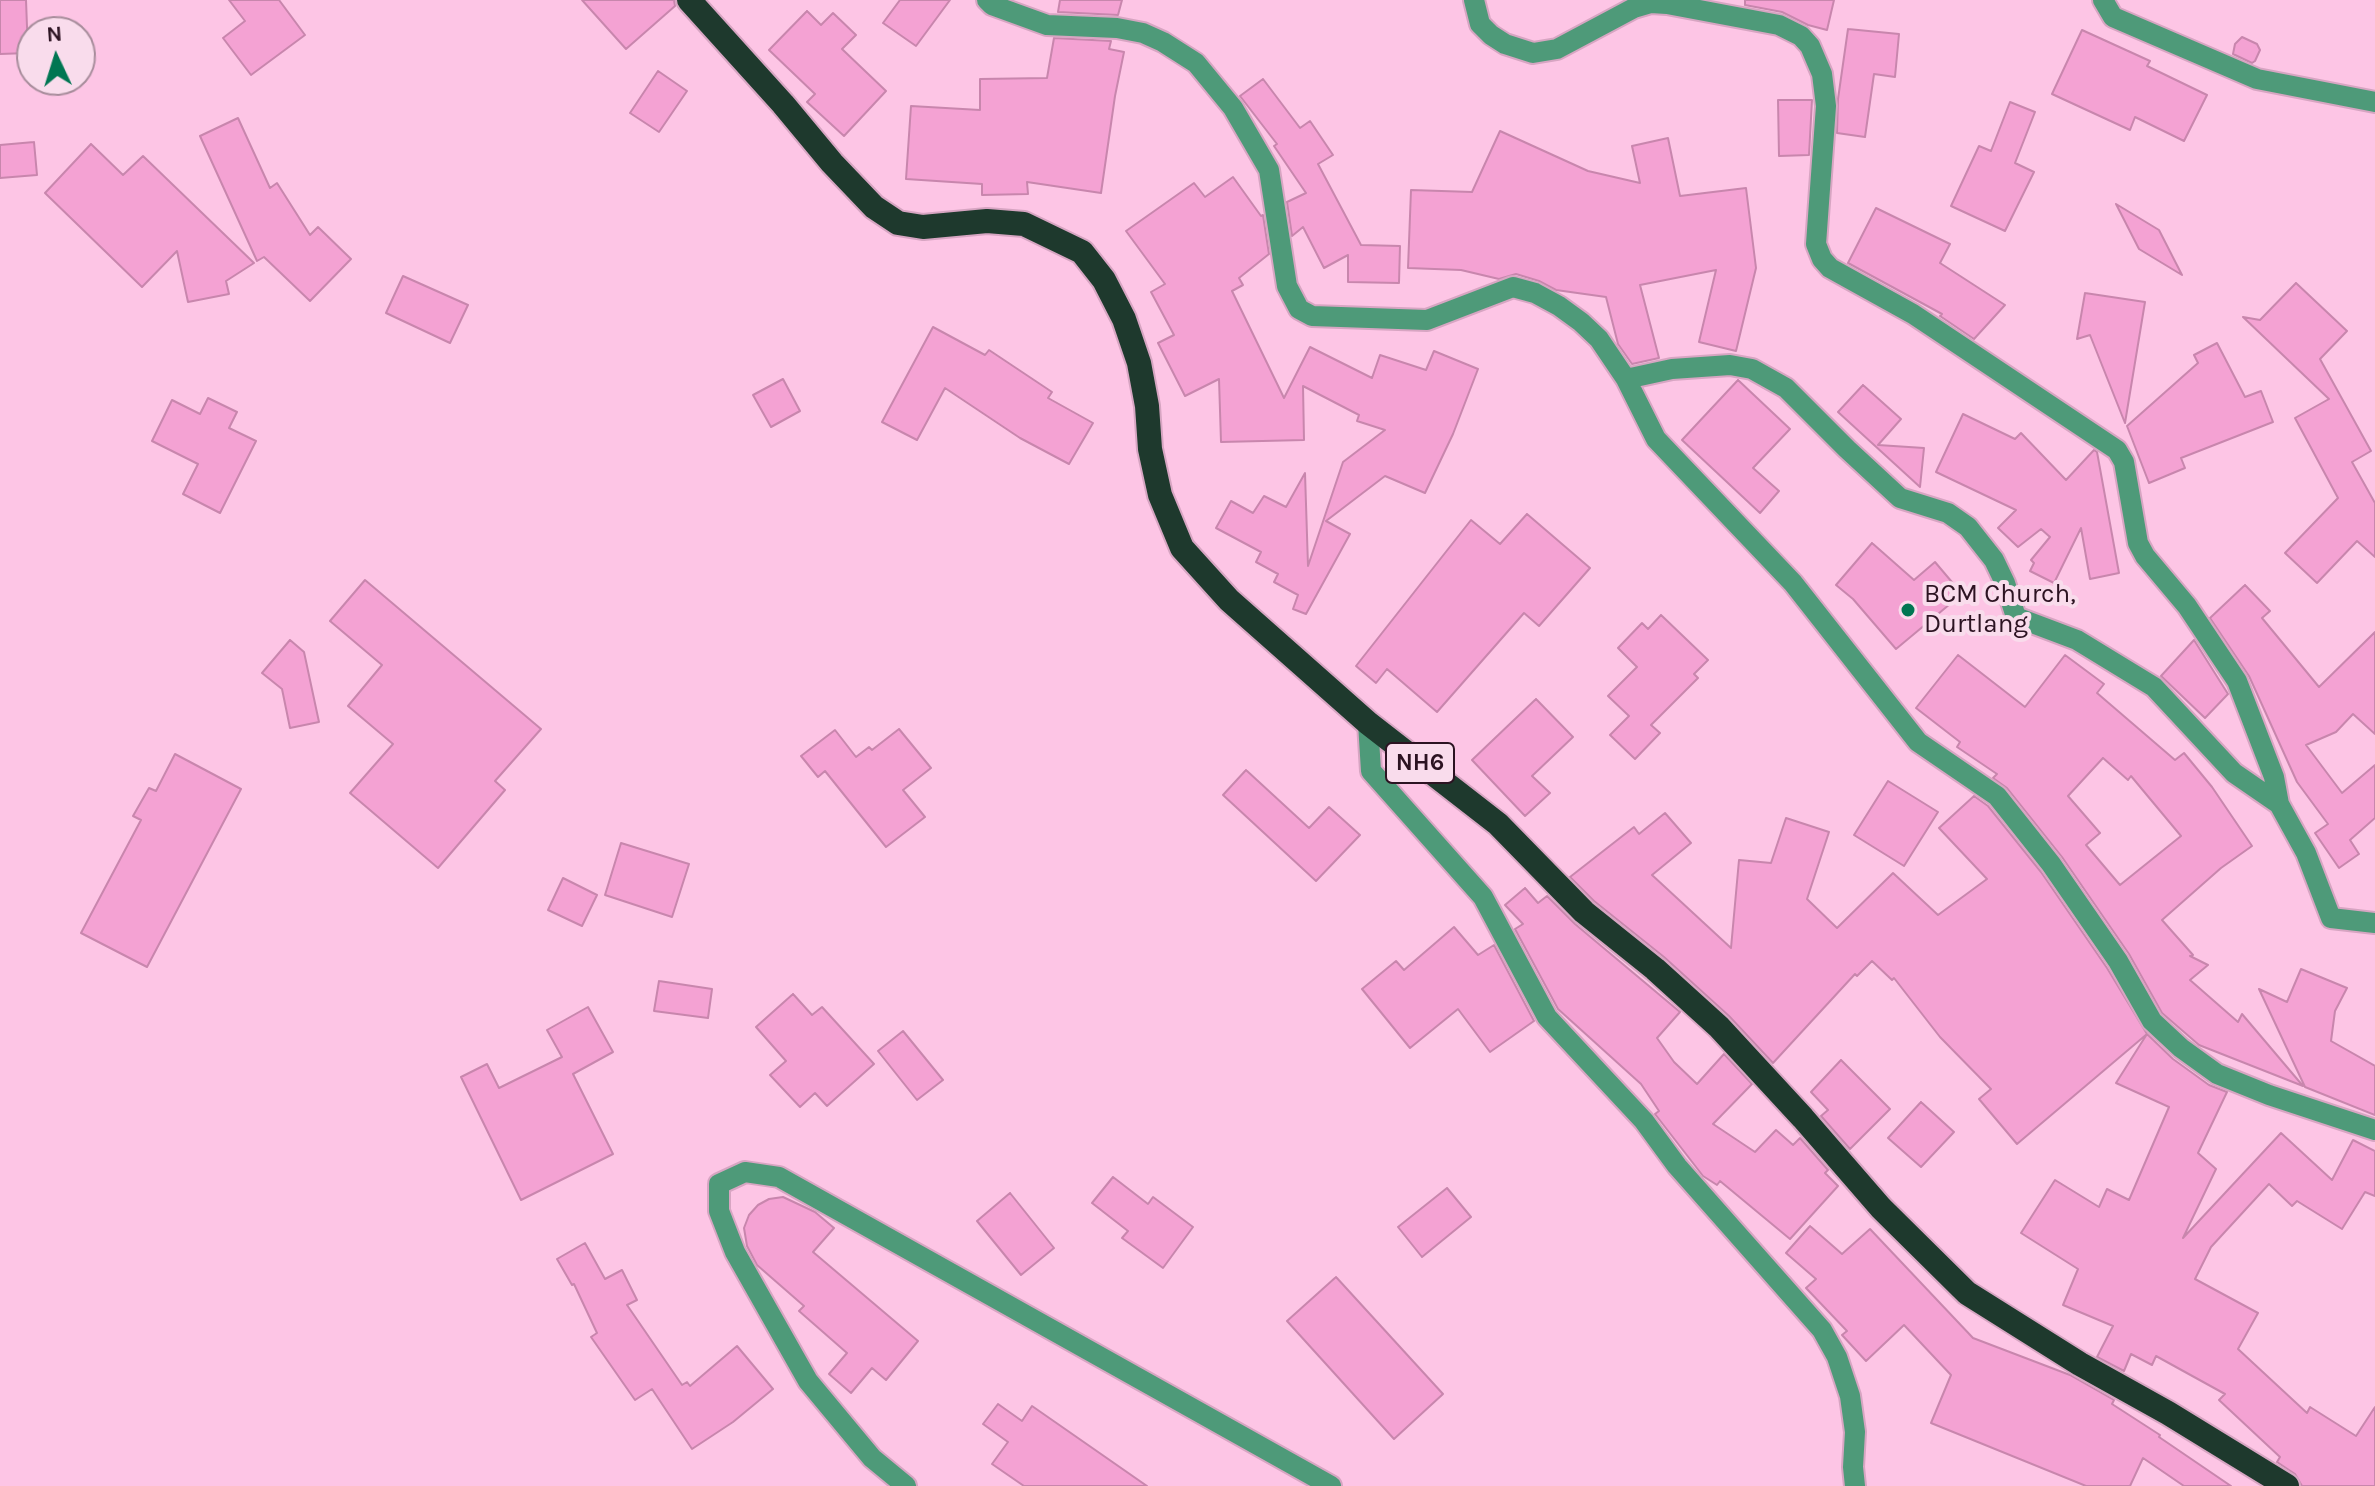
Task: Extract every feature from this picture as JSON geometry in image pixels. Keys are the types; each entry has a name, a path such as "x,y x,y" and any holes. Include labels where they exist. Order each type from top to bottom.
{"highway":[{"name":"NH6","path":"689,0 832,163 874,207 898,223 923,227 987,221 1024,224 1082,252 1111,293 1124,319 1139,363 1147,406 1150,449 1160,495 1182,548 1229,600 1368,723 1498,824 1584,912 1655,969 1719,1027 1881,1208 1967,1293 2080,1364 2168,1413 2287,1486"}],"street":[{"path":"987,0 992,5 1047,25 1117,28 1143,33 1196,63 1233,108 1269,170 1287,286 1299,309 1326,319 1427,320 1513,287 1535,293 1581,322 1599,339 1626,379 1656,439 1793,583 1918,742 1997,796 2051,864 2110,948 2152,1021 2181,1048 2217,1074 2269,1095 2375,1130"},
{"path":"1474,0 1480,24 1491,35 1505,44 1533,53 1557,49 1634,8 1651,3 1779,25 1801,36 1810,46 1822,74 1826,106 1816,244 1822,259 1830,268 1925,322 2117,450 2124,462 2138,543 2154,568 2187,606 2237,681 2274,777 2279,804 2306,853 2331,918 2375,923"},
{"path":"2103,0 2113,17 2257,79 2375,102"},
{"path":"1626,379 1672,369 1730,365 1752,369 1786,388 1900,498 1937,509 1968,527 1994,560 2016,617 2077,640 2154,687 2234,773 2279,804"},
{"path":"1368,723 1371,771 1483,897 1547,1017 1644,1121 1677,1166 1822,1330 1837,1357 1850,1396 1855,1432 1855,1486"},
{"path":"906,1486 872,1458 808,1381 735,1252 719,1211 719,1184 745,1172 779,1177 1331,1486"}],"building":[{"path":"0,0 26,0 27,16 16,16 16,53 0,54"},
{"path":"229,0 279,0 305,35 251,75 223,38 245,21"},
{"path":"582,0 674,0 675,6 626,49"},
{"path":"900,0 950,0 916,46 883,23"},
{"path":"1060,0 1122,0 1118,15 1058,12"},
{"path":"1745,0 1834,0 1827,30 1808,25 1782,12 1745,5"},
{"path":"807,11 821,25 833,13 856,35 842,49 886,91 844,136 807,102 815,94 769,50"},
{"path":"1848,29 1899,34 1895,77 1874,74 1865,137 1837,133 1838,99"},
{"path":"2082,30 2150,61 2147,66 2207,95 2184,141 2135,117 2130,130 2052,94"},
{"path":"2242,37 2257,44 2260,50 2252,63 2233,54 2235,44"},
{"path":"1054,38 1111,41 1109,49 1124,52 1101,193 1027,182 1028,194 982,195 982,184 906,179 911,106 980,110 980,79 1047,78"},
{"path":"658,71 687,91 659,132 630,113"},
{"path":"1263,79 1300,128 1310,121 1333,155 1318,164 1361,245 1400,246 1399,283 1348,282 1348,255 1324,268 1303,227 1292,236 1287,202 1306,193 1274,146 1277,144 1240,96"},
{"path":"1778,100 1812,100 1809,155 1779,156"},
{"path":"2010,102 2035,112 2015,163 2034,172 2005,231 1951,206 1979,146 1991,151"},
{"path":"238,118 270,188 277,183 310,235 318,227 351,259 310,301 264,257 257,261 200,136"},
{"path":"1500,131 1588,171 1640,183 1632,146 1668,138 1680,196 1746,188 1756,268 1736,351 1699,342 1716,270 1640,285 1659,358 1632,364 1618,344 1606,297 1556,290 1516,274 1499,279 1461,270 1408,268 1411,190 1472,192"},
{"path":"34,142 37,175 0,178 0,145"},
{"path":"91,144 123,175 143,156 254,263 226,281 229,294 188,302 177,251 142,287 45,193"},
{"path":"1233,177 1263,215 1269,254 1239,278 1243,285 1232,291 1284,398 1310,347 1372,378 1380,355 1426,370 1434,351 1478,369 1453,434 1425,493 1385,476 1326,521 1350,534 1306,614 1293,609 1298,595 1274,582 1278,574 1256,562 1261,552 1216,528 1231,501 1253,513 1264,496 1286,507 1305,473 1308,566 1343,462 1385,430 1357,421 1359,415 1303,386 1304,440 1221,442 1219,379 1185,396 1158,343 1174,335 1151,292 1165,284 1126,231 1194,183 1205,197"},
{"path":"2116,204 2159,230 2182,275 2139,249"},
{"path":"1876,208 1950,244 1940,263 2005,305 1974,339 1940,316 1942,314 1848,263"},
{"path":"403,276 468,305 450,343 386,313"},
{"path":"2296,283 2347,331 2320,359 2371,451 2352,462 2375,503 2375,557 2357,541 2317,583 2285,553 2338,498 2295,418 2329,399 2243,317 2260,320"},
{"path":"2085,293 2145,302 2125,423 2090,335 2077,339"},
{"path":"933,327 985,355 989,350 1052,392 1048,398 1093,423 1069,464 1020,438 945,388 917,440 882,422"},
{"path":"2217,343 2245,397 2261,391 2273,422 2181,458 2185,468 2149,483 2127,426 2198,363 2194,355"},
{"path":"783,379 800,411 771,427 753,395"},
{"path":"1738,380 1790,429 1753,468 1779,491 1760,513 1682,440"},
{"path":"1863,385 1901,419 1878,445 1924,448 1920,487 1838,412"},
{"path":"208,398 237,412 229,428 256,441 220,513 183,494 198,464 152,441 172,400 200,414"},
{"path":"1963,414 2015,439 2021,433 2066,480 2094,450 2097,452 2119,573 2090,579 2081,528 2054,583 2030,571 2034,563 2031,560 2050,537 2041,529 2018,547 1998,528 2016,510 1936,472"},
{"path":"1527,514 1590,568 1539,626 1524,613 1437,712 1387,669 1376,683 1356,666 1471,520 1500,544"},
{"path":"1872,543 1914,580 1935,562 1962,594 1896,649 1853,599 1836,585"},
{"path":"365,580 541,729 495,781 505,790 438,868 350,793 393,744 348,706 382,665 330,621"},
{"path":"2245,585 2270,611 2262,618 2319,687 2375,632 2375,734 2353,714 2336,732 2306,745 2342,793 2375,765 2375,818 2350,840 2359,854 2339,868 2315,833 2328,824 2297,782 2249,676 2210,618"},
{"path":"1661,615 1708,660 1694,674 1698,678 1651,725 1660,733 1635,759 1610,735 1629,716 1608,696 1637,667 1618,648 1642,623 1648,629"},
{"path":"290,640 304,652 319,722 290,728 282,689 262,673"},
{"path":"2194,640 2228,694 2205,718 2161,676"},
{"path":"1958,655 2025,707 2065,655 2104,684 2097,693 2175,760 2184,753 2212,787 2252,846 2221,868 2162,920 2193,955 2190,956 2208,965 2190,980 2238,1022 2242,1014 2303,1086 2199,1045 2162,1013 2129,954 2062,857 2007,788 1993,778 1997,774 1957,747 1960,742 1916,708","holes":["2103,758 2128,780 2131,776 2181,836 2120,885 2086,845 2100,833 2068,796"]},
{"path":"1536,699 1573,737 1532,776 1550,793 1525,816 1472,760"},
{"path":"899,729 931,768 903,790 925,817 886,847 825,771 818,777 801,756 835,730 856,757 869,747 872,750"},
{"path":"175,754 241,789 147,967 81,933 141,820 133,816 149,788 156,791"},
{"path":"1246,770 1309,828 1329,807 1360,835 1316,881 1223,795"},
{"path":"1888,781 1938,812 1904,866 1854,835"},
{"path":"1974,796 1988,806 2041,872 2107,968 2147,1034 2017,1144 1979,1099 1991,1089 1940,1037 1894,978 1892,980 1872,961 1857,976 1855,974 1773,1063 1729,1016 1570,877 1634,827 1639,834 1665,813 1691,843 1652,875 1731,948 1739,860 1771,863 1786,818 1829,832 1807,899 1837,928 1893,873 1938,915 1987,879 1939,828"},
{"path":"621,843 689,864 672,917 605,895"},
{"path":"563,878 597,895 582,926 548,910"},
{"path":"1525,888 1538,903 1547,896 1575,924 1680,1012 1657,1038 1674,1062 1697,1084 1724,1054 1752,1084 1713,1124 1755,1152 1776,1130 1793,1145 1800,1138 1828,1170 1825,1173 1838,1186 1790,1239 1720,1181 1717,1185 1703,1176 1655,1114 1659,1111 1641,1084 1558,1009 1515,929 1523,924 1505,905"},
{"path":"1454,927 1478,955 1494,945 1534,1021 1490,1052 1458,1009 1410,1048 1362,989 1396,961 1404,970"},
{"path":"2301,969 2347,988 2335,1011 2331,1041 2375,1066 2375,1115 2305,1087 2259,989 2287,1002"},
{"path":"659,981 712,989 708,1018 654,1011"},
{"path":"793,994 812,1015 822,1007 874,1064 827,1106 815,1093 800,1107 770,1075 786,1061 756,1027"},
{"path":"588,1007 613,1052 573,1074 613,1154 521,1200 461,1077 487,1064 499,1088 562,1057 547,1030"},
{"path":"903,1031 943,1080 917,1100 878,1051"},
{"path":"2147,1034 2173,1059 2209,1085 2227,1092 2198,1153 2216,1169 2183,1238 2281,1133 2332,1180 2353,1140 2375,1151 2375,1196 2365,1192 2342,1229 2297,1201 2292,1206 2269,1184 2211,1247 2195,1279 2258,1313 2238,1349 2307,1413 2310,1407 2356,1436 2375,1407 2375,1486 2302,1486 2295,1474 2277,1462 2280,1457 2219,1400 2225,1394 2156,1356 2152,1365 2131,1354 2124,1371 2097,1357 2113,1326 2063,1305 2078,1269 2021,1233 2055,1180 2099,1207 2107,1189 2129,1200 2169,1107 2116,1083"},
{"path":"1841,1060 1890,1109 1850,1149 1821,1116 1828,1110 1811,1092"},
{"path":"1921,1102 1954,1132 1921,1167 1888,1138"},
{"path":"1113,1177 1148,1204 1153,1197 1193,1227 1163,1268 1122,1238 1128,1231 1092,1203"},
{"path":"1447,1188 1471,1217 1422,1257 1398,1227"},
{"path":"1010,1193 1054,1248 1021,1275 977,1221"},
{"path":"783,1197 815,1212 834,1228 813,1252 918,1341 886,1380 872,1368 851,1393 829,1374 847,1353 799,1311 804,1306 757,1265 747,1246 744,1228 749,1215 758,1205"},
{"path":"1810,1226 1842,1254 1870,1229 1973,1338 2070,1375 2114,1400 2112,1404 2231,1486 2184,1486 2143,1458 2130,1486 2086,1486 1931,1423 1951,1375 1904,1325 1866,1361 1842,1335 1847,1331 1806,1288 1816,1279 1786,1253"},
{"path":"585,1243 605,1279 622,1270 637,1300 627,1305 682,1385 687,1382 690,1386 737,1346 773,1389 733,1422 692,1449 652,1389 635,1400 591,1337 597,1333 574,1284 557,1259"},
{"path":"1336,1277 1443,1394 1394,1439 1287,1321"},
{"path":"998,1404 1022,1421 1032,1406 1147,1486 1024,1486 992,1464 1008,1442 983,1424"}],"place":[{"name":"BCM Church, Durtlang","path":"1908,610"}]}
